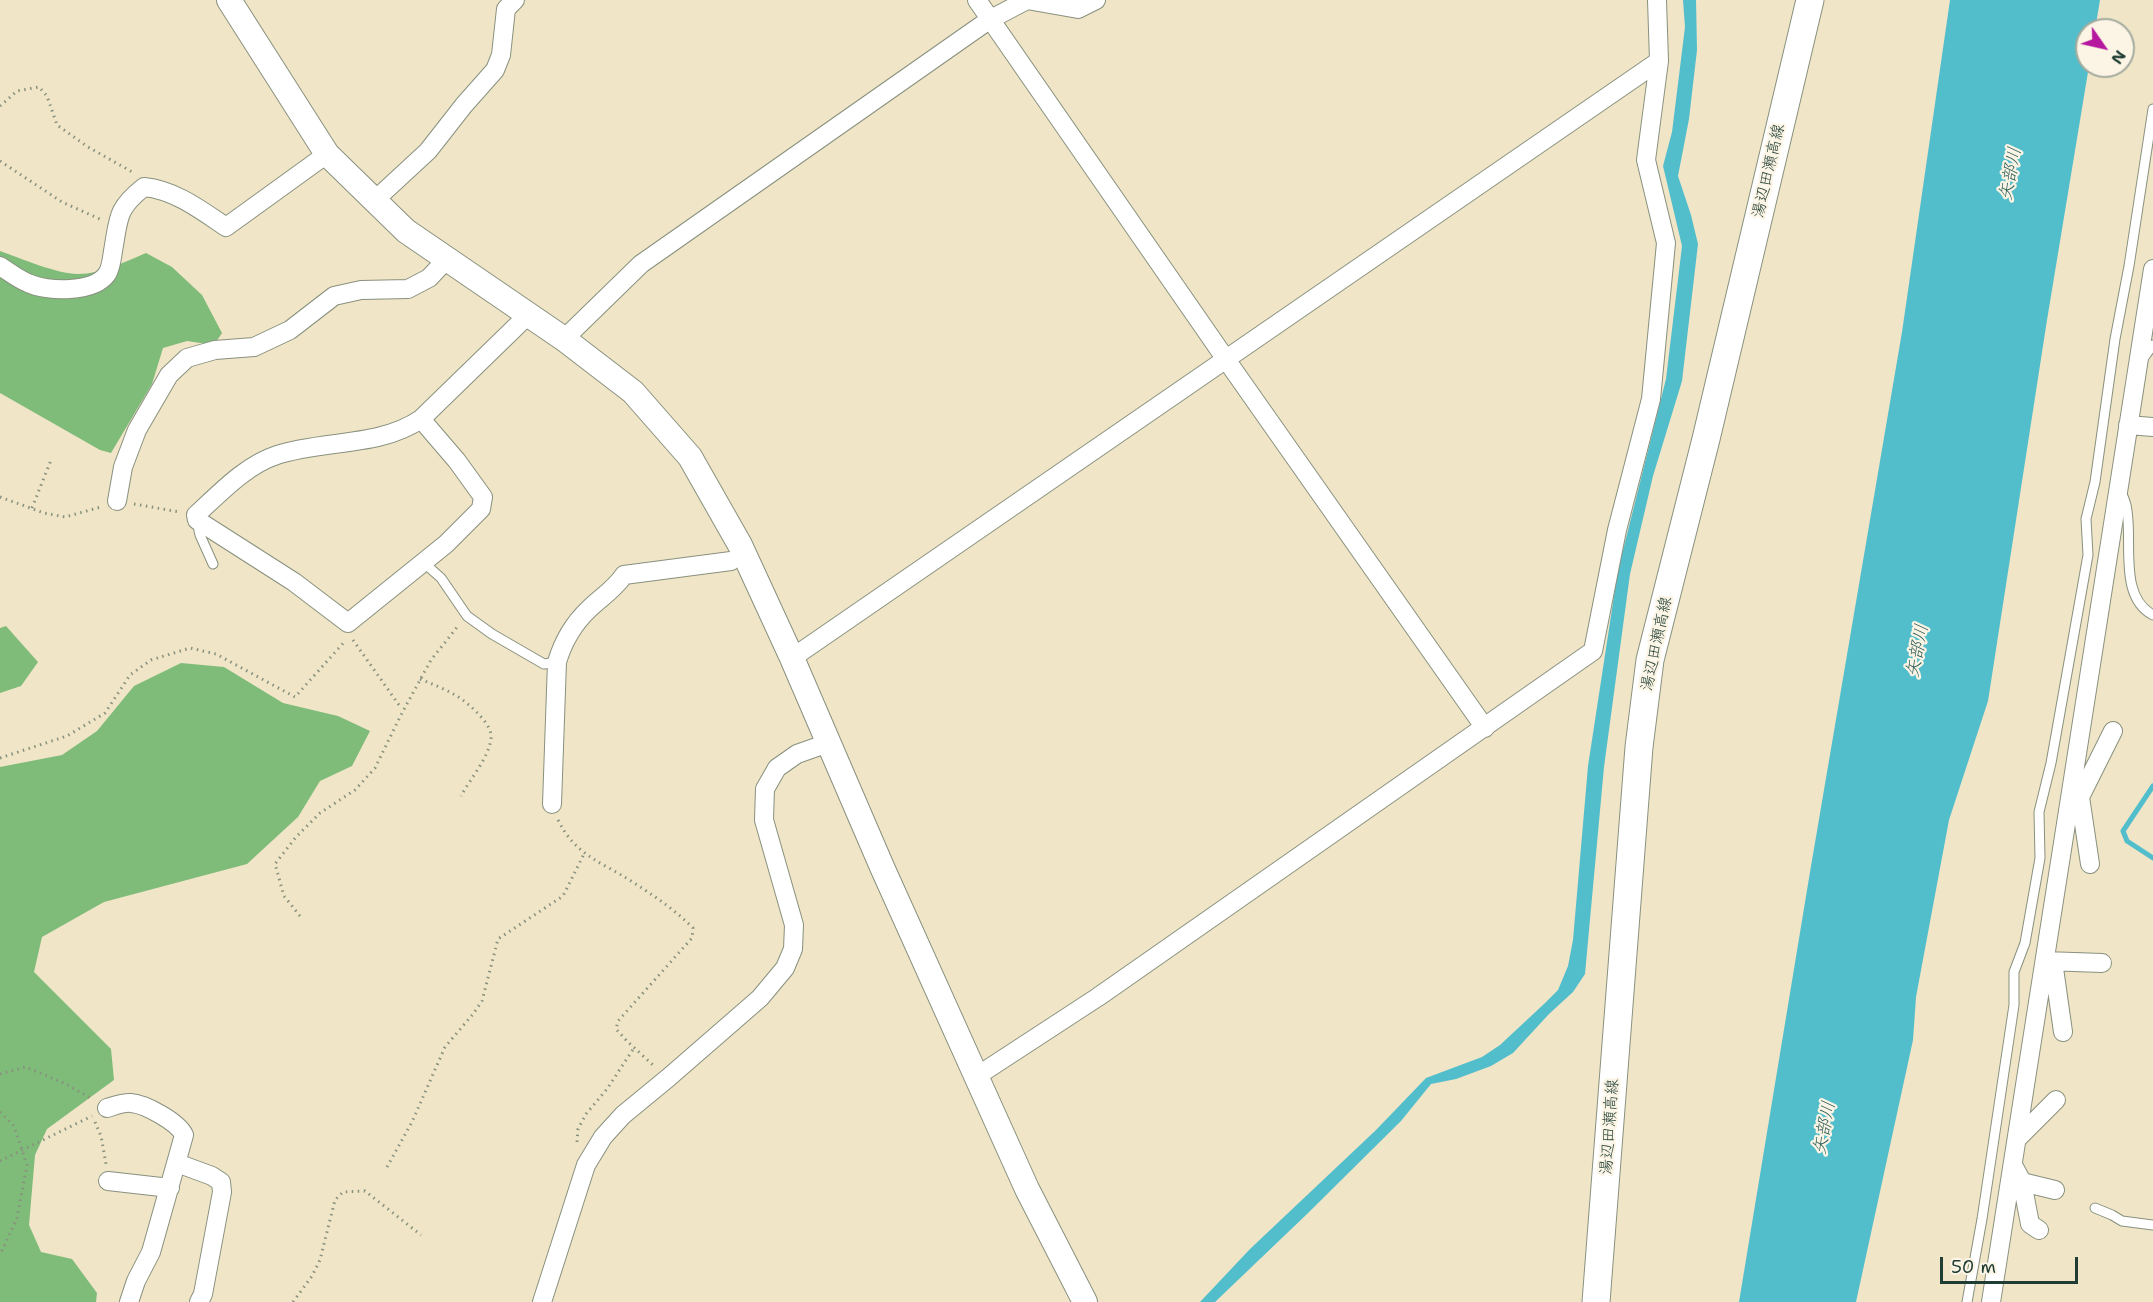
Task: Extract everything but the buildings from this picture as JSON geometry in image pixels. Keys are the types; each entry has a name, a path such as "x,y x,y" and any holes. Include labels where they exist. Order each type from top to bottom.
{"main road":[{"name":"湯辺田瀬高線","path":"1596,1302 1639,747 1650,660 1706,439 1810,0"}],"street":[{"path":"375,200 428,151 495,70 501,55 506,9 515,0"},
{"path":"977,0 1485,728"},
{"path":"564,339 641,264 989,20 1027,0 1078,9 1096,0"},
{"path":"977,1076 1098,997 1593,651 1617,530 1651,399 1666,243 1646,160 1659,61 1657,0"},
{"path":"233,2 327,154 406,231 564,339 633,392 690,457 740,544 1027,1189 1085,1302"},
{"path":"792,658 1659,61"},
{"path":"0,266 28,284 51,288 84,288 98,282 108,273 119,217 127,201 144,187 157,188 181,198 226,227 327,154"},
{"path":"117,501 123,468 137,430 169,375 187,358 215,350 255,347 290,330 334,296 362,290 408,289 429,278 447,259"},
{"path":"1991,1302 2049,961 2073,780 2153,269"},
{"path":"421,419 458,461 483,497 481,509 446,544 348,623 294,582 196,518 223,490 256,465 276,455 324,444 379,438 410,427 528,315"},
{"path":"2128,425 2153,427"},
{"path":"552,804 557,662 563,642 588,609 615,588 624,576 731,561"},
{"path":"2067,822 2113,731"},
{"path":"542,1302 586,1165 603,1137 622,1115 760,998 785,968 793,949 794,925 764,820 765,789 777,768 796,754 828,743"},
{"path":"2073,780 2080,800 2090,864"},
{"path":"2049,961 2102,963"},
{"path":"2049,961 2063,1032"},
{"path":"2017,1139 2056,1100"},
{"path":"100,1112 131,1103 159,1113 182,1130 184,1135 151,1252 136,1281 129,1302"},
{"path":"177,1163 212,1176 221,1182 222,1192 203,1294 199,1302"},
{"path":"2013,1164 2022,1182 2030,1224 2039,1230"},
{"path":"108,1181 170,1188"},
{"path":"2022,1182 2055,1190"}],"lane":[{"path":"1967,1302 1983,1219 2014,1005 2014,972 2025,943 2040,858 2039,812 2051,763 2088,555 2086,519 2095,482 2115,339 2129,266 2153,109"},
{"path":"2138,366 2153,345"},
{"path":"2119,487 2126,505 2129,568 2135,597 2146,611 2153,615"},
{"path":"196,518 200,535 213,564"},
{"path":"423,562 441,578 467,615 492,634 544,663 557,662"},
{"path":"2096,1208 2122,1221 2153,1225"}],"path":[{"path":"0,106 17,91 39,87 47,96 57,124 88,147 135,173 144,187"},
{"path":"0,161 62,202 117,226"},
{"path":"32,509 51,460"},
{"path":"0,497 32,509 65,517 117,501 196,518"},
{"path":"300,916 284,896 275,864 296,837 320,813 355,790 375,768 431,660 467,615"},
{"path":"0,758 68,736 105,712 130,675 151,660 190,648 216,654 295,697 350,635 399,705"},
{"path":"420,680 453,692 470,705 488,726 491,737 487,752 460,796"},
{"path":"552,804 559,822 572,843 584,854 675,910 693,928 692,938 618,1021 616,1029 668,1078"},
{"path":"387,1167 412,1122 445,1047 482,1001 498,939 563,896 584,854"},
{"path":"586,1165 577,1145 578,1129 586,1114 607,1089 634,1048"},
{"path":"0,1074 26,1067 85,1095 100,1112 108,1181"},
{"path":"85,1095 89,1105"},
{"path":"0,1112 14,1126 27,1165 17,1218 0,1255"},
{"path":"0,1161 100,1112"},
{"path":"293,1302 316,1268 328,1233 335,1200 343,1192 365,1191 421,1235"}],"green space":[{"path":"0,251 49,269 78,274 104,270 146,253 172,267 202,295 222,333 214,345 187,341 163,348 152,384 111,453 100,450 0,393"},
{"path":"6,626 38,662 21,686 0,693 0,628"},
{"path":"181,663 224,667 283,703 338,716 370,731 352,766 320,781 298,817 247,864 104,902 42,937 34,972 111,1049 114,1080 47,1129 35,1155 29,1225 41,1252 72,1259 97,1293 96,1302 0,1302 0,767 62,755 97,731 134,686"}],"water":[{"path":"1683,0 1696,0 1697,50 1689,119 1678,176 1698,244 1682,381 1653,476 1630,574 1604,767 1585,974 1573,992 1513,1053 1491,1066 1456,1079 1431,1084 1401,1121 1215,1302 1200,1302 1250,1249 1376,1130 1426,1078 1482,1057 1500,1045 1558,990 1568,966 1573,940 1588,766 1618,570 1666,379 1682,246 1663,166 1672,132 1685,27"},
{"name":"矢部川","path":"1950,0 2100,0 2097,18 2075,18 2075,78 2087,78 1988,701 1949,820 1916,997 1913,1040 1856,1302 1739,1302 1810,872 1902,332"}],"waterway":[{"path":"2153,786 2123,831 2127,841 2153,858"}]}
